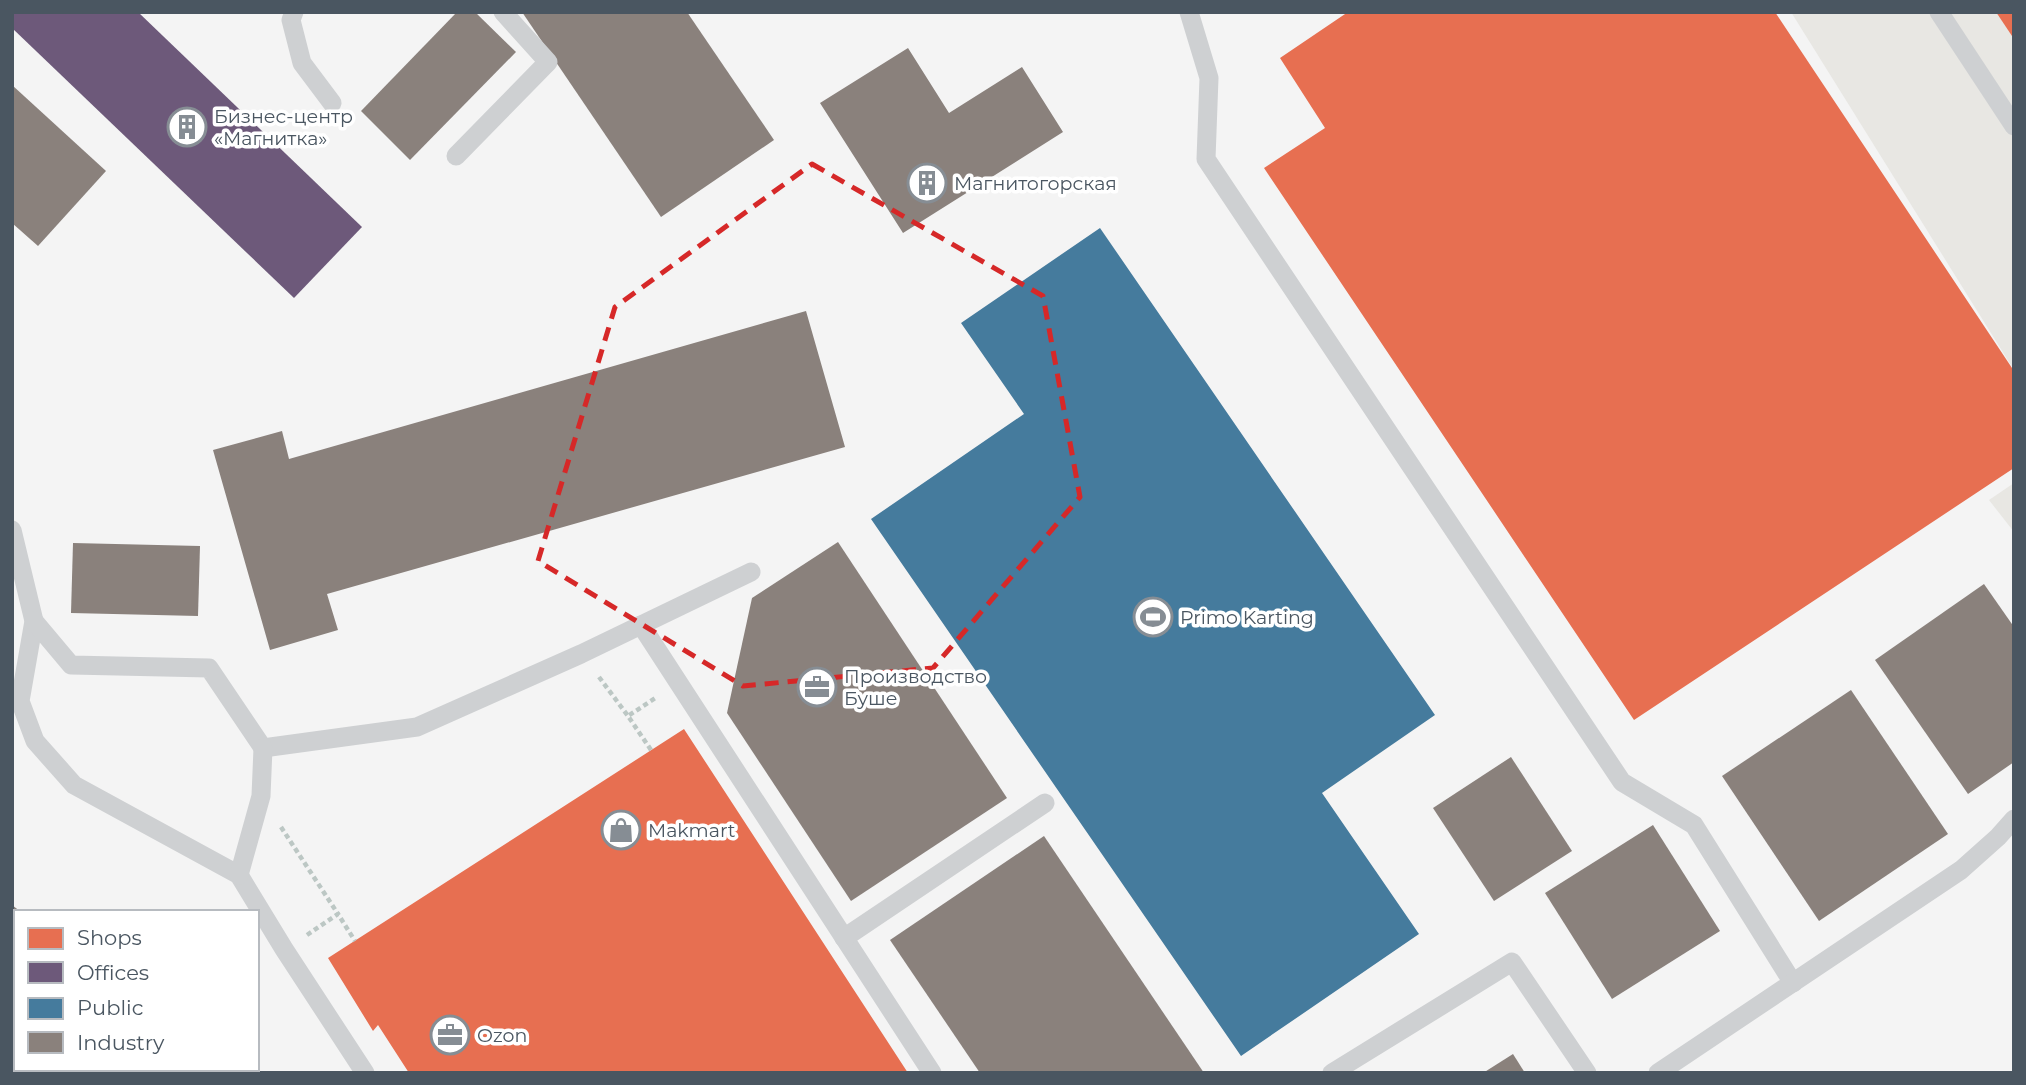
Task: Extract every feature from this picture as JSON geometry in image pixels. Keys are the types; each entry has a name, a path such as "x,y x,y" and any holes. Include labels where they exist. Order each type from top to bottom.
{"lane":[{"path":"293,12 291,20 302,63 332,103"},
{"path":"456,156 548,62 503,12"},
{"path":"1188,12 1209,78 1206,159 1622,782 1694,825 1793,983"},
{"path":"1939,12 2014,126"},
{"path":"12,530 34,621 20,701 35,741 74,785 239,875 365,1073"},
{"path":"263,748 417,727 581,654 751,572"},
{"path":"34,621 71,666 209,668 263,748 261,796 239,875"},
{"path":"641,625 932,1073"},
{"path":"844,939 1045,803"},
{"path":"1658,1073 1961,870 2014,819"},
{"path":"1332,1073 1512,962 1587,1073"}],"path":[{"path":"581,654 652,750"},
{"path":"628,716 678,683"},
{"path":"261,796 355,942"},
{"path":"284,949 338,914"}],"highlighted area":[{"path":"812,164 1043,296 1080,497 933,668 743,686 538,561 615,307"}],"shaded area":[{"path":"1791,12 2014,12 2014,370"},
{"path":"2014,483 2014,532 1989,500"}],"building: Shops":[{"path":"1348,12 1775,12 2014,371 2014,468 1634,720 1264,168 1325,128 1280,58"},
{"path":"1996,12 2014,12 2014,39"},
{"path":"684,729 908,1073 409,1073 378,1025 373,1031 328,958"}],"building: Offices":[{"name":"Бизнес-центр «Магнитка»","path":"12,12 138,12 362,227 294,298 12,28"}],"building: Public":[{"name":"Primo Karting","path":"1100,228 1435,715 1322,793 1419,934 1241,1056 871,519 1024,414 961,323"}],"building: Industry":[{"path":"457,12 475,12 516,52 410,160 361,111"},
{"path":"522,12 687,12 774,140 661,217"},
{"name":"Магнитогорская","path":"908,48 949,113 1022,67 1063,132 903,233 820,103"},
{"path":"12,85 106,171 38,246 12,223"},
{"path":"806,311 845,447 327,594 338,630 270,650 213,450 282,431 289,459"},
{"path":"838,542 1007,798 851,901 727,713 752,598"},
{"path":"73,543 200,546 198,616 71,613"},
{"path":"1984,584 2014,627 2014,762 1968,794 1875,660"},
{"path":"1851,690 1948,834 1819,921 1722,776"},
{"path":"1511,757 1572,851 1494,901 1433,808"},
{"path":"1653,825 1720,931 1612,999 1545,893"},
{"path":"1044,836 1204,1073 980,1073 890,940"},
{"path":"12,905 18,910 14,910 14,986"},
{"path":"1513,1054 1525,1073 1483,1073"},
{"path":"178,1071 179,1073 85,1073"}],"place":[{"name":"Бизнес-центр «Магнитка»","path":"187,127"},
{"name":"Магнитогорская","path":"927,183"},
{"name":"Primo Karting","path":"1153,617"},
{"name":"Производство Буше","path":"817,687"},
{"name":"Makmart","path":"621,830"},
{"name":"Ozon","path":"450,1035"}]}
